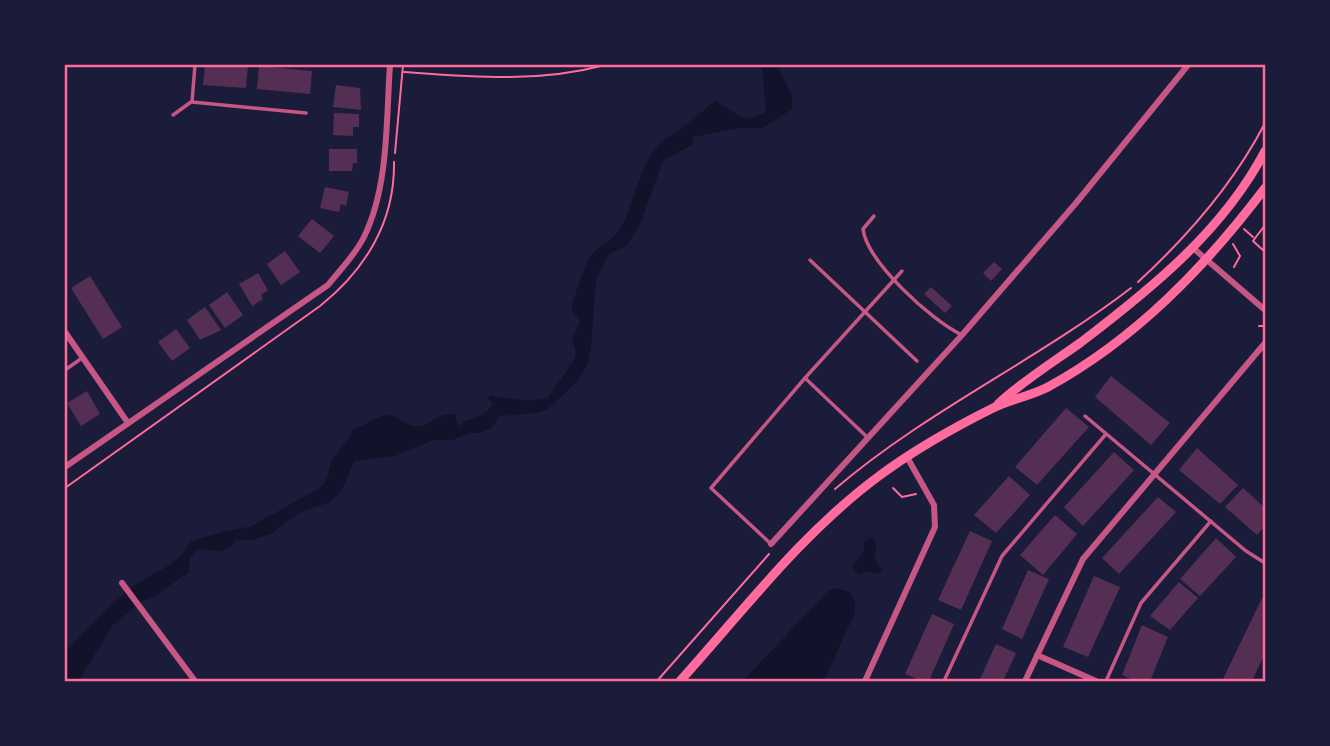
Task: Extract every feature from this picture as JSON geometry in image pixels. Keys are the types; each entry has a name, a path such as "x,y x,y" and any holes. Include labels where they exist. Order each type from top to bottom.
{"main road":[{"path":"994,407 1029,376 1077,345 1141,296 1193,248 1235,199 1265,151"},
{"path":"680,681 813,533 873,481 907,457 994,407 1046,388 1112,347 1207,260 1265,188"}],"street":[{"path":"65,467 328,285 352,256 364,238 379,186 390,65"},
{"path":"773,545 962,335 1076,203 1188,65"},
{"path":"1193,248 1265,310"},
{"path":"65,332 128,423"},
{"path":"1025,681 1083,559 1265,344"},
{"path":"865,681 935,527 934,505 907,457"},
{"path":"122,583 195,681"},
{"path":"1037,654 1096,681"}],"lane":[{"path":"192,102 195,65"},
{"path":"173,115 192,102 306,113"},
{"path":"873,216 863,229 868,248 893,280 945,328 962,335"},
{"path":"810,260 918,361"},
{"path":"773,545 710,488 902,271"},
{"path":"65,370 84,357"},
{"path":"805,378 868,437"},
{"path":"1085,416 1246,551 1265,563"},
{"path":"944,681 1002,556 1106,434"},
{"path":"1106,681 1141,603 1211,521"}],"path":[{"path":"65,488 320,306 353,277 375,243 391,195 403,65"},
{"path":"403,71 509,79 563,75 605,65"},
{"path":"830,493 891,443 1083,325 1133,286 1205,213 1251,149 1265,122"},
{"path":"1254,238 1265,225"},
{"path":"1244,228 1265,252"},
{"path":"1231,243 1240,256 1234,267"},
{"path":"1259,326 1265,326"},
{"path":"893,488 902,497 916,494"},
{"path":"657,681 773,545"}],"shaded area":[{"path":"762,65 777,65 792,95 792,109 763,128 739,128 693,137 693,144 663,161 639,227 625,247 609,254 596,279 591,348 587,366 578,380 548,409 500,416 490,429 452,440 434,440 395,456 354,461 341,492 328,503 302,511 271,534 251,540 236,540 228,549 197,549 190,558 189,572 155,596 142,601 113,625 78,681 65,681 65,654 128,590 173,562 190,542 250,527 320,488 332,462 353,430 385,415 416,426 450,414 456,415 456,423 461,426 464,421 488,410 493,403 488,398 490,396 528,401 548,398 574,360 576,352 572,338 580,322 571,308 583,272 594,252 619,231 654,150 715,101 746,119 766,112"},
{"path":"871,537 877,545 874,558 882,569 878,574 869,571 859,575 852,566 864,550 864,542"},
{"path":"836,588 849,592 855,602 855,612 824,681 743,681 827,592"}],"building":[{"path":"205,65 248,66 246,88 203,85"},
{"path":"259,66 312,71 310,94 257,89"},
{"path":"336,85 360,88 361,110 333,107"},
{"path":"334,113 359,114 359,127 353,127 353,136 333,135"},
{"path":"329,149 357,149 357,163 353,163 352,171 329,171"},
{"path":"325,187 349,192 346,206 341,204 339,212 320,208"},
{"path":"312,219 334,236 320,253 298,236"},
{"path":"285,251 300,272 281,285 267,264"},
{"path":"994,262 1002,269 991,281 983,273"},
{"path":"258,273 268,290 261,295 263,299 252,306 239,284"},
{"path":"90,276 122,327 103,339 71,288"},
{"path":"931,287 952,306 945,313 924,294"},
{"path":"227,292 243,315 225,328 209,305"},
{"path":"205,307 221,330 200,340 187,320"},
{"path":"176,329 190,348 172,361 158,342"},
{"path":"1111,376 1170,423 1151,445 1095,397"},
{"path":"87,391 100,414 81,426 67,403"},
{"path":"1066,408 1089,427 1037,485 1015,467"},
{"path":"1197,448 1238,485 1220,504 1179,470"},
{"path":"1114,452 1134,470 1083,526 1064,507"},
{"path":"1009,476 1030,495 996,533 974,515"},
{"path":"1243,488 1265,508 1265,526 1257,535 1225,507"},
{"path":"1158,497 1176,512 1119,574 1102,558"},
{"path":"1055,515 1077,534 1043,575 1020,555"},
{"path":"970,531 992,541 961,610 938,600"},
{"path":"1216,538 1236,557 1200,596 1180,579"},
{"path":"1028,570 1049,579 1022,639 1002,629"},
{"path":"1094,576 1120,587 1088,657 1063,647"},
{"path":"1179,582 1198,598 1170,630 1150,616"},
{"path":"1265,592 1265,653 1252,681 1222,681"},
{"path":"932,614 954,624 929,681 922,681 905,674"},
{"path":"1142,625 1168,637 1150,681 1136,681 1122,675"},
{"path":"996,644 1016,653 1003,681 979,681"}]}
